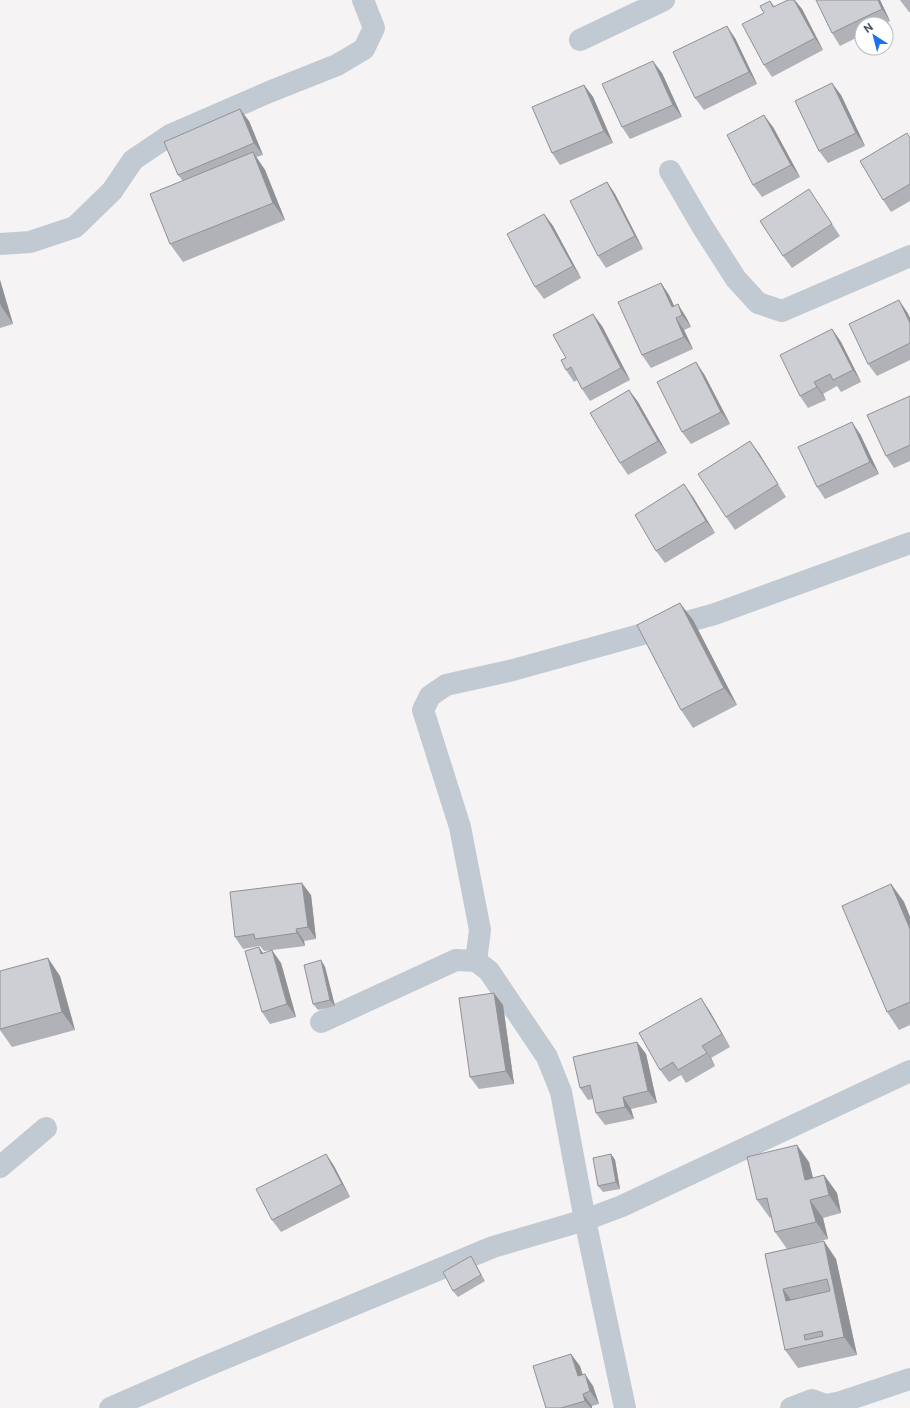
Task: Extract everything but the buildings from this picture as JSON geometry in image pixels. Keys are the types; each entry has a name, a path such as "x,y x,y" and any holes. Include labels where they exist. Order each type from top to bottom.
{"street":[{"path":"0,244 30,242 75,227 112,191 133,160 170,135 336,65 364,49 374,28 363,0"},
{"path":"580,40 664,0"},
{"path":"670,171 702,226 736,279 758,304 782,311 910,256"},
{"path":"476,961 480,930 460,827 423,710 430,696 446,685 513,670 715,614 910,543"},
{"path":"321,1022 456,960 476,961 489,971 547,1057 561,1092 585,1220 625,1408"},
{"path":"110,1408 204,1367 493,1247 585,1220 622,1206 910,1071"},
{"path":"0,1167 46,1128"},
{"path":"791,1408 812,1400 826,1405 841,1402 910,1379"}]}
